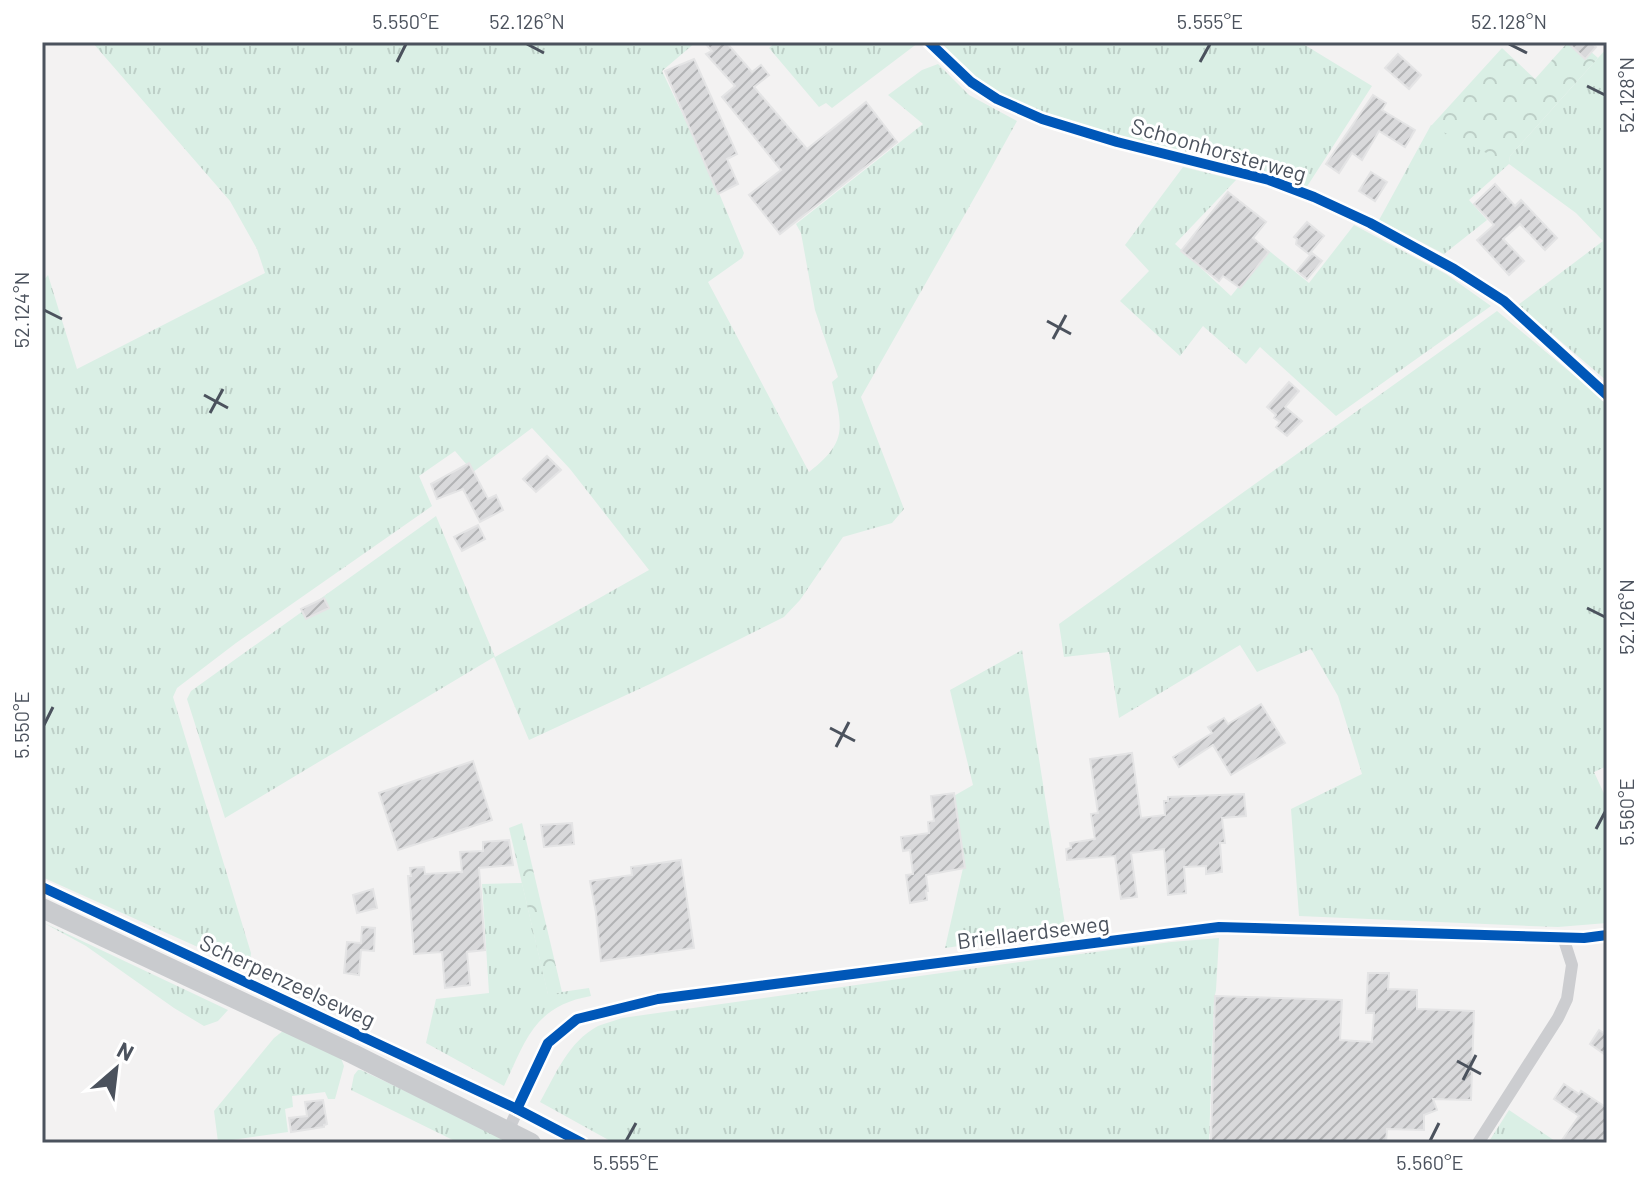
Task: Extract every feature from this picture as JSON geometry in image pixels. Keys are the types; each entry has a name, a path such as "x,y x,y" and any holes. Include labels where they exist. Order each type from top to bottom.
{"main road":[{"name":"Scherpenzeelseweg","path":"42,908 353,1054 531,1143"}],"street":[{"name":"Schoonhorsterweg","path":"929,42 971,82 997,99 1042,119 1117,142 1269,180 1370,223 1454,269 1504,301 1607,395"},
{"name":"Briellaerdseweg","path":"508,1131 548,1043 577,1019 658,999 1219,927 1584,938 1607,935"},
{"path":"1478,1143 1567,999 1572,965 1563,937"}],"green space":[{"path":"92,42 696,42 662,71 744,253 742,258 708,282 809,472 836,442 840,422 832,382 838,377 815,310 801,233 796,224 923,124 888,95 922,70 938,64 969,95 1017,121 861,397 904,509 892,523 843,537 800,600 784,617 529,740 494,657 225,818 187,699 191,691 436,516 495,657 649,570 570,469 532,428 473,472 455,451 419,476 432,506 177,688 173,697 251,953 249,970 42,877 42,282 48,275 77,369 265,273 257,249 230,201"},
{"path":"776,42 918,43 832,108 826,103 819,107 769,48"},
{"path":"935,42 1300,42 1372,86 1306,188 1220,159 1124,140 1028,110 985,88"},
{"path":"1568,42 1580,42 1598,58 1510,156 1509,164 1431,126 1502,48 1535,79"},
{"path":"1607,48 1607,381 1518,305 1603,241 1576,213 1509,164 1469,200 1487,220 1444,254 1379,220 1431,125 1509,163 1510,156"},
{"path":"1183,167 1236,180 1175,244 1231,296 1268,250 1309,283 1354,225 1446,274 1491,306 1336,416 1260,347 1246,364 1203,326 1180,356 1120,301 1149,271 1125,245"},
{"path":"1497,311 1607,403 1607,766 1594,772 1607,800 1607,923 1558,927 1299,916 1291,809 1362,774 1338,696 1311,649 1257,672 1240,645 1119,718 1109,652 1064,657 1059,624"},
{"path":"1022,650 1066,931 945,948 963,868 952,797 973,785 950,690"},
{"path":"522,823 562,992 548,995 509,828"},
{"path":"522,883 548,994 589,988 591,996 556,1008 544,1017 526,1040 504,1086 426,1043 436,999 489,993 482,884"},
{"path":"42,922 228,1010 218,1021 204,1026 86,946"},
{"path":"1219,938 1209,1143 614,1143 540,1102 564,1060 579,1041 598,1026 622,1018 1005,964"},
{"path":"283,1031 341,1058 344,1066 335,1099 328,1099 325,1092 292,1096 293,1107 285,1109 288,1132 218,1142 214,1111"},
{"path":"358,1070 515,1143 459,1143 351,1090"},
{"path":"1509,1110 1558,1143 1488,1143"}],"building":[{"path":"704,42 726,42 752,72 761,65 769,75 754,87 807,149 866,102 897,142 780,234 749,195 781,170 722,97 735,86 706,54 712,51"},
{"path":"1567,42 1590,42 1596,47 1585,59"},
{"path":"1398,54 1421,75 1409,89 1385,68"},
{"path":"694,59 737,154 727,159 738,184 718,194 665,71"},
{"path":"1373,95 1386,103 1382,110 1415,130 1405,147 1379,131 1362,160 1352,153 1339,173 1326,164"},
{"path":"1371,172 1387,182 1375,201 1359,191"},
{"path":"1495,184 1515,206 1521,200 1557,238 1545,250 1520,224 1503,239 1524,261 1509,275 1477,240 1494,225 1474,204"},
{"path":"1228,192 1266,222 1253,238 1269,252 1240,288 1223,276 1219,281 1181,251"},
{"path":"1307,222 1324,236 1309,254 1296,244 1294,237"},
{"path":"1312,253 1322,261 1307,279 1297,271"},
{"path":"1289,382 1299,391 1285,407 1302,421 1287,436 1276,427 1280,422 1267,407"},
{"path":"547,456 561,470 536,492 523,479"},
{"path":"469,463 488,499 496,495 503,510 480,522 463,489 437,499 431,484"},
{"path":"478,525 485,539 462,551 454,537"},
{"path":"324,598 329,608 306,619 301,609"},
{"path":"1261,704 1285,743 1231,775 1213,745 1179,767 1173,757 1212,733 1208,727 1224,718 1228,724"},
{"path":"1132,753 1141,818 1165,815 1164,801 1168,801 1168,797 1244,794 1246,816 1222,818 1225,843 1220,843 1222,872 1206,874 1206,866 1184,867 1186,893 1168,895 1164,849 1131,853 1137,897 1121,899 1115,856 1067,860 1066,849 1071,848 1070,843 1095,839 1091,814 1098,813 1090,759"},
{"path":"473,761 492,820 398,850 379,793"},
{"path":"954,793 965,868 926,875 927,900 910,903 906,875 913,874 910,850 903,851 901,837 929,833 928,822 934,821 931,796"},
{"path":"572,823 574,844 544,847 541,825"},
{"path":"509,840 513,865 479,868 485,950 467,952 470,985 445,988 442,952 414,954 410,868 424,867 425,874 462,872 460,852 483,851 483,842"},
{"path":"681,860 694,948 601,961 590,881 632,875 631,867"},
{"path":"373,889 377,908 357,913 353,895"},
{"path":"362,927 375,928 374,951 361,950 359,975 344,973 347,942 361,943"},
{"path":"1368,973 1389,973 1388,989 1417,990 1417,1009 1474,1011 1471,1100 1433,1099 1437,1110 1424,1115 1424,1130 1387,1129 1386,1143 1211,1143 1215,996 1342,1000 1340,1040 1372,1042 1374,1013 1366,1013"},
{"path":"1599,1030 1607,1035 1607,1056 1590,1044"},
{"path":"1564,1084 1607,1108 1607,1143 1560,1143 1579,1116 1554,1099"},
{"path":"323,1100 327,1124 324,1127 291,1132 289,1118 307,1116 305,1102"}],"cycle path":[{"path":"929,42 971,82 997,99 1042,119 1117,142 1269,180 1370,223 1454,269 1504,301 1607,395"},
{"path":"42,887 517,1109 582,1143"},
{"path":"517,1109 548,1043 577,1019 658,999 1219,927 1584,938 1607,935"}]}
